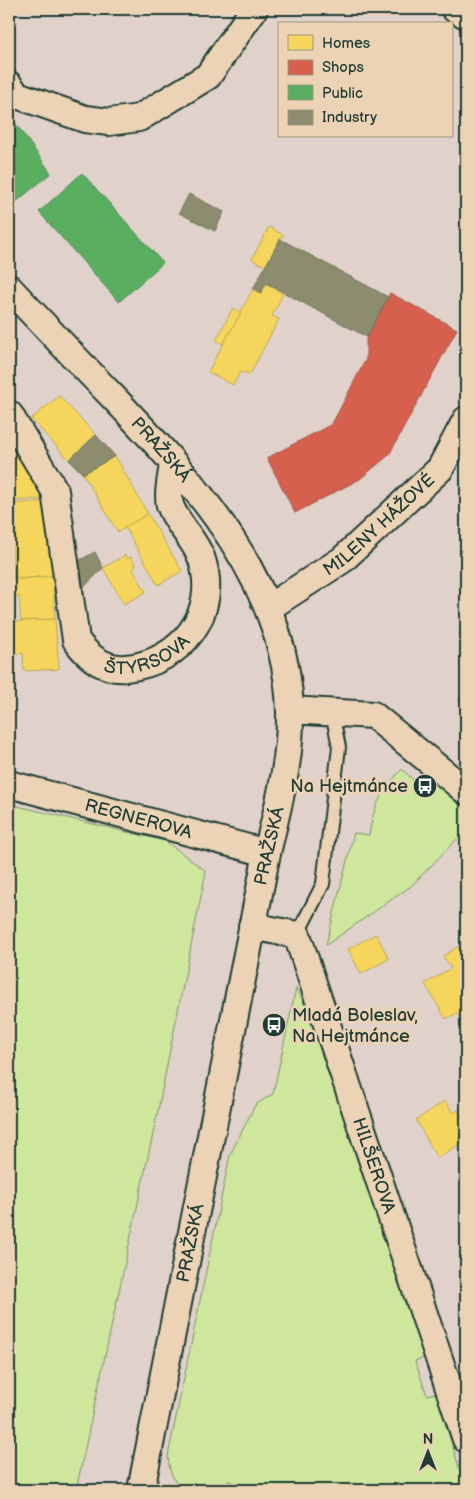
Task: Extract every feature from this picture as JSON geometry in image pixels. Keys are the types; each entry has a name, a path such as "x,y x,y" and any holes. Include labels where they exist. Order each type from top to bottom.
{"street":[{"path":"9,85 16,95 85,119 109,122 139,118 208,76 254,9"},
{"path":"455,9 466,15"},
{"name":"PRAŽSKÁ","path":"9,288 174,463 230,535 246,562 268,608 279,641 286,675 290,710 286,770 252,926 141,1490"},
{"name":"ŠTYRSOVA","path":"9,414 55,491 76,640 84,652 96,662 109,667 140,666 170,654 195,629 203,613 206,581 200,556 170,504 174,463"},
{"name":"MILENY HÁŽOVÉ","path":"268,608 342,560 440,469 466,420"},
{"path":"290,710 373,715 466,790"},
{"name":"REGNEROVA","path":"9,784 267,853"},
{"path":"252,926 297,935"},
{"name":"HILŠEROVA","path":"297,935 458,1381 466,1440"}],"lane":[{"path":"297,935 323,884 340,747 332,712"}],"green space":[{"path":"402,769 426,793 436,784 466,811 466,830 411,886 326,945 354,833 369,835 379,799"},
{"path":"9,804 165,841 206,871 157,1115 76,1490 9,1490"},
{"path":"296,988 315,1024 425,1357 415,1361 427,1395 436,1393 466,1490 267,1490 228,1481 220,1490 182,1490 169,1466 168,1456 230,1155 255,1105 273,1094"}],"building: Homes":[{"path":"269,227 283,235 266,267 252,259"},
{"path":"266,283 283,294 272,316 279,319 250,374 240,372 233,385 208,372 253,289 261,293"},
{"path":"233,308 241,313 223,344 216,340"},
{"path":"59,396 96,435 69,460 31,419"},
{"path":"9,437 47,499 9,501"},
{"path":"115,456 148,514 118,532 83,474"},
{"path":"48,501 53,576 14,579 9,504"},
{"path":"148,514 182,571 158,585 125,527"},
{"path":"125,555 127,559 131,557 136,566 133,569 146,592 124,604 103,568"},
{"path":"53,576 55,619 21,621 19,596 9,598 9,580"},
{"path":"55,619 59,669 24,671 23,653 15,654 14,640 9,640 9,622"},
{"path":"376,934 389,959 361,974 348,949"},
{"path":"466,942 466,1022 463,1024 457,1013 446,1019 425,984 451,968 443,956"},
{"path":"445,1101 453,1113 458,1110 466,1123 462,1127 466,1140 437,1158 416,1120"}],"building: Shops":[{"path":"390,293 457,329 389,455 360,479 295,513 267,458 332,424 366,359 366,338"}],"building: Public":[{"path":"9,114 51,173 15,203 9,196"},
{"path":"82,173 163,263 119,302 39,212"}],"building: Industry":[{"path":"189,194 224,212 215,231 179,213"},
{"path":"280,239 388,297 367,337 266,283 261,293 253,289"},
{"path":"96,435 115,456 83,474 69,460"},
{"path":"95,552 103,568 81,590 78,561"},
{"path":"466,693 466,708 459,699"}],"place":[{"name":"Na Hejtmánce","path":"425,786"},
{"name":"Mladá Boleslav, Na Hejtmánce","path":"274,1025"}]}
